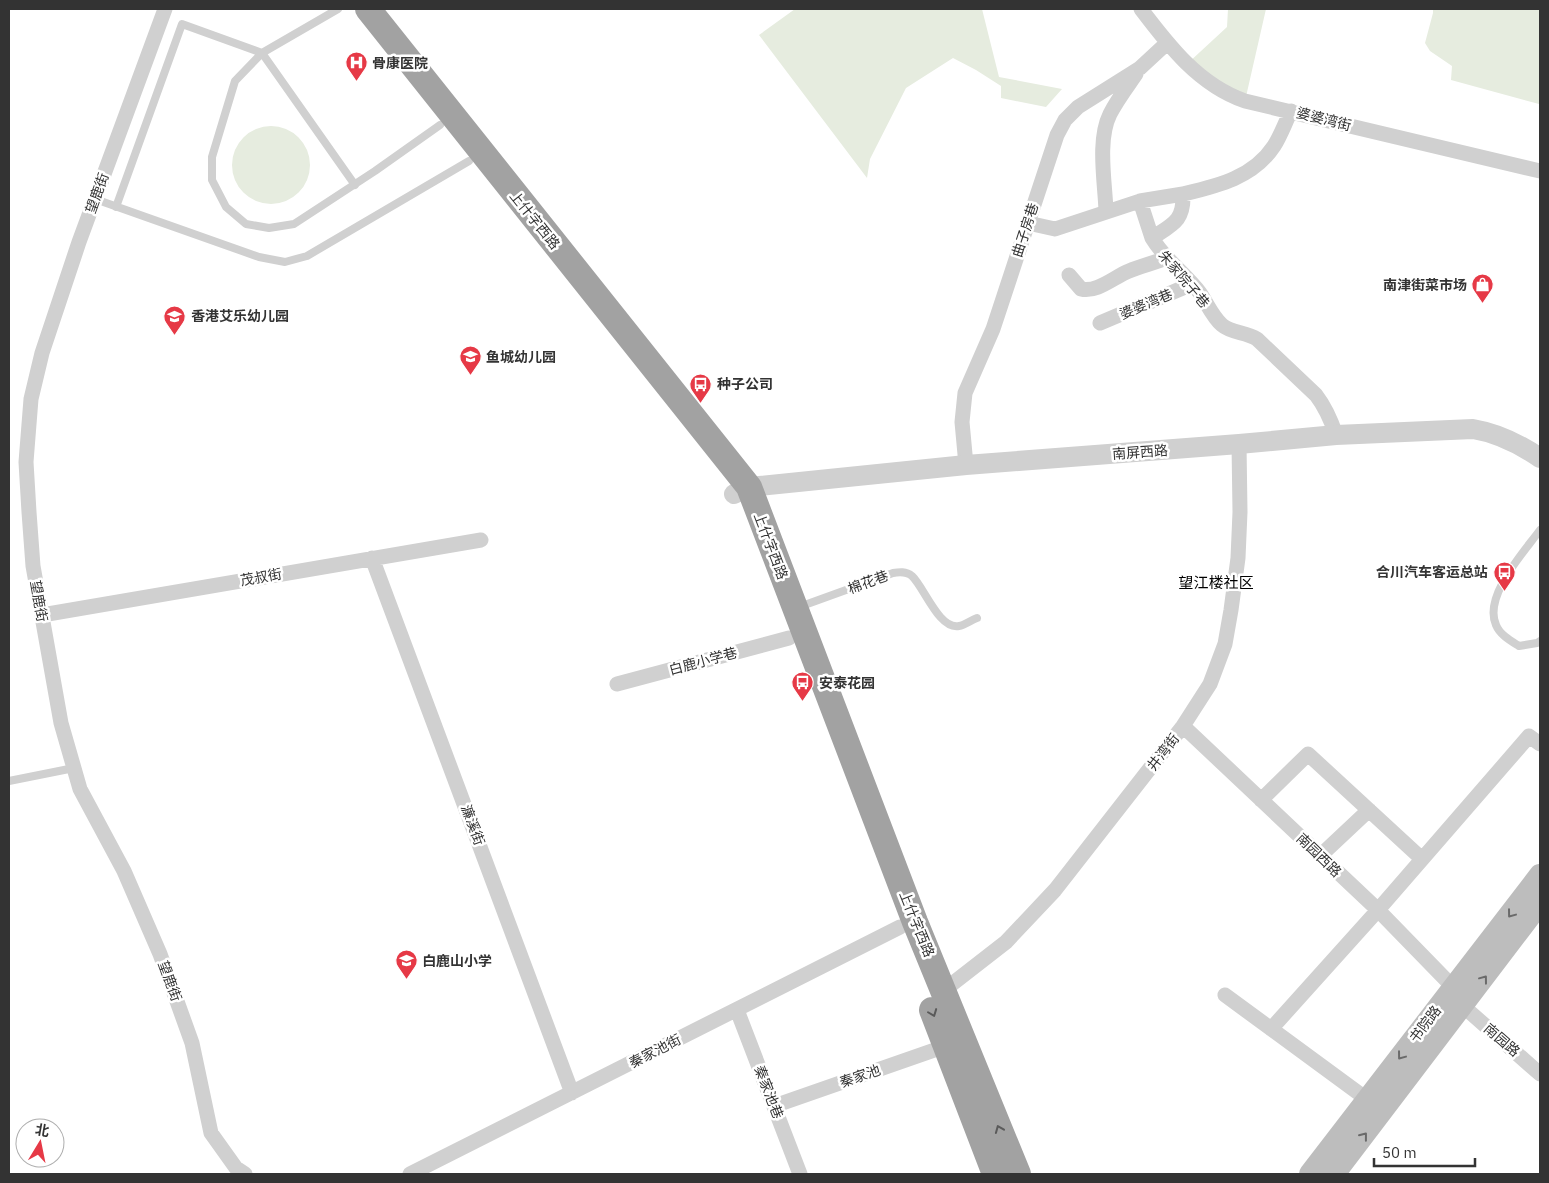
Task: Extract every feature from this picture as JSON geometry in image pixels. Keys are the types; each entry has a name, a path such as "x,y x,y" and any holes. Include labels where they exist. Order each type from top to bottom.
{"highway":[{"name":"上什字西路","path":"348,9 469,161 741,490 789,638 995,1174"},
{"name":"上什字西路","path":"368,9 741,490 795,609 943,991 1018,1174"}],"main road":[{"name":"书院路","path":"1334,1174 1458,997 1502,927 1540,875"},
{"name":"书院路","path":"1310,1174 1368,1100 1540,903"}],"street":[{"name":"望鹿街","path":"166,9 95,199 42,353 31,399 26,462 33,566 61,723 80,789 124,871 160,954 192,1043 211,1134 236,1168 245,1174"},
{"name":"婆婆湾街","path":"1140,9 1167,43 1194,70 1214,87 1230,95 1245,101 1540,171"},
{"name":"曲子房巷","path":"966,465 962,422 965,393 993,328 1057,135 1065,120 1078,106 1140,68 1167,43"},
{"path":"1106,211 1104,129 1117,101 1140,68"},
{"path":"1028,223 1055,229 1140,201 1183,194 1233,180 1248,172 1264,158 1273,146 1291,111"},
{"name":"朱家院子巷","path":"1183,194 1182,213 1152,238 1166,258 1200,293 1216,319 1223,326 1251,335 1257,339 1316,395 1331,418 1336,435"},
{"path":"1140,201 1152,238"},
{"path":"1069,275 1081,289 1090,289 1166,258"},
{"name":"婆婆湾巷","path":"1100,323 1192,284"},
{"name":"南屏西路","path":"741,490 966,465 1336,435 1473,429 1489,432 1540,458"},
{"name":"井湾街","path":"943,991 1006,942 1055,890 1183,726 1210,684 1225,644 1238,558 1240,512 1239,444"},
{"name":"茂叔街","path":"42,615 481,540"},
{"name":"濂溪街","path":"372,558 572,1093"},
{"name":"白鹿小学巷","path":"617,684 789,638"},
{"name":"南园西路","path":"1183,726 1378,910 1458,997"},
{"path":"1271,1029 1378,910 1529,736 1540,744"},
{"path":"1262,800 1308,754 1422,859"},
{"path":"1320,856 1369,810"},
{"name":"秦家池街","path":"410,1174 900,927"},
{"path":"1225,995 1368,1100"},
{"name":"南园路","path":"1458,997 1540,1074"},
{"name":"秦家池巷","path":"737,1010 800,1174"},
{"name":"秦家池","path":"774,1106 946,1046"}],"lane":[{"path":"338,9 262,53 234,81 212,157 212,180 226,207 246,224 270,228 294,224 440,125"},
{"path":"116,207 182,24 262,53 355,184"},
{"path":"95,199 259,258 285,262 307,256 469,161"},
{"path":"1540,530 1503,580 1496,596 1494,611 1496,626 1506,638 1519,646 1540,641"},
{"name":"棉花巷","path":"795,609 898,572 905,572 912,576 932,607 951,625 958,626 977,618"},
{"path":"9,781 74,768"}],"shaded area":[{"path":"795,9 982,9 999,77 1062,89 1046,107 1001,98 1001,86 953,58 906,88 870,159 867,178 759,35"},
{"path":"1228,9 1266,9 1245,101 1187,64 1227,27"},
{"path":"1433,9 1540,9 1540,110 1539,104 1451,80 1452,66 1430,51 1425,43"},
{"path":"271,126 286,129 303,143 307,150 310,165 307,180 293,197 286,201 271,204 256,201 239,187 235,180 232,165 235,150 249,133 256,129"}],"place":[{"name":"骨康医院","path":"356,82"},
{"name":"南津街菜市场","path":"1483,304"},
{"name":"香港艾乐幼儿园","path":"175,335"},
{"name":"鱼城幼儿园","path":"470,376"},
{"name":"种子公司","path":"701,403"},
{"name":"合川汽车客运总站","path":"1504,591"},
{"name":"安泰花园","path":"803,702"},
{"name":"白鹿山小学","path":"406,980"}],"district":[{"name":"望江楼社区","path":"1216,582"}]}
